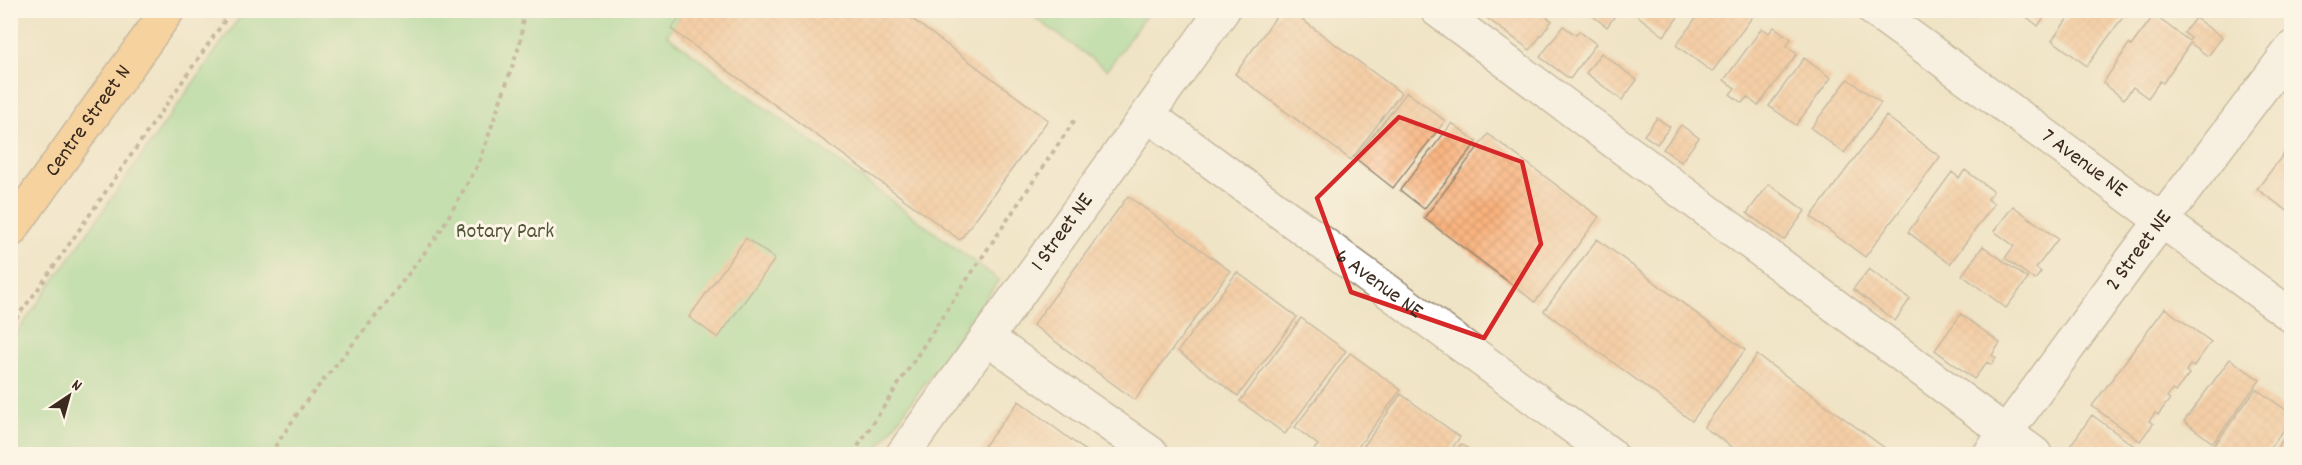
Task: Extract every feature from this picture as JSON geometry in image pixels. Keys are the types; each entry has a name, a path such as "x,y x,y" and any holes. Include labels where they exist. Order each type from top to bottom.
{"main road":[{"name":"Centre Street N","path":"10,231 168,10"}],"street":[{"name":"1 Street NE","path":"903,454 1223,10"},
{"path":"1437,10 1998,444 2035,454"},
{"name":"7 Avenue NE","path":"1874,10 2292,316"},
{"name":"2 Street NE","path":"1998,444 2161,221 2292,48"},
{"name":"6 Avenue NE","path":"1148,115 1610,454"},
{"path":"987,338 1152,454"}],"path":[{"path":"10,326 232,10"},
{"path":"270,454 304,404 438,235 479,163 520,44 524,10"},
{"path":"853,454 1076,118"}],"highlighted area":[{"path":"1399,117 1522,162 1541,244 1484,338 1351,292 1317,198"}],"green space":[{"name":"Rotary Park","path":"244,11 677,11 682,14 667,35 999,280 874,454 11,454 11,341"},
{"path":"1026,11 1149,11 1107,70"}],"building":[{"path":"685,10 900,10 1048,120 960,240 671,29"},
{"path":"1281,10 1289,10 1401,93 1351,160 1235,74"},
{"path":"1476,10 1537,10 1552,21 1530,50"},
{"path":"1585,10 1619,10 1607,27"},
{"path":"1630,10 1683,10 1664,36"},
{"path":"1702,10 1745,10 1753,16 1712,72 1676,45"},
{"path":"2018,10 2049,10 2038,26"},
{"path":"2074,10 2122,10 2126,13 2087,66 2052,40"},
{"path":"2154,15 2189,41 2191,38 2184,33 2195,18 2222,37 2208,56 2190,43 2163,83 2160,81 2148,98 2133,87 2124,99 2103,83 2129,44 2131,46"},
{"path":"1563,26 1576,35 1579,31 1596,44 1570,79 1540,57"},
{"path":"1774,27 1791,39 1786,46 1797,54 1758,106 1747,97 1742,103 1730,94 1735,88 1724,80 1762,28 1769,33"},
{"path":"1601,53 1637,80 1622,100 1586,73"},
{"path":"1804,58 1831,78 1796,125 1769,106"},
{"path":"1848,79 1881,103 1844,153 1811,128"},
{"path":"1407,92 1445,121 1393,188 1355,158"},
{"path":"1886,116 1940,157 1865,257 1811,217"},
{"path":"1657,118 1670,127 1657,144 1644,135"},
{"path":"1452,123 1477,142 1424,209 1400,190"},
{"path":"1681,125 1699,138 1681,162 1663,149"},
{"path":"1488,134 1599,217 1535,302 1424,218"},
{"path":"2292,143 2292,214 2257,189"},
{"path":"1965,170 1993,191 1988,199 1994,204 1950,264 1908,232 1952,172 1959,178"},
{"path":"1769,184 1805,211 1784,240 1747,213"},
{"path":"1128,196 1230,271 1135,400 1033,325"},
{"path":"2013,206 2058,239 2036,268 2041,272 2035,280 2005,258 2014,246 1994,231"},
{"path":"746,238 775,259 718,338 689,317"},
{"path":"1597,239 1745,350 1692,421 1544,311"},
{"path":"1983,246 2028,279 2006,308 1962,275"},
{"path":"1869,269 1910,299 1895,321 1853,289"},
{"path":"1237,272 1297,317 1238,396 1178,351"},
{"path":"2165,308 2211,342 2193,367 2190,365 2186,371 2189,374 2175,392 2172,390 2167,397 2170,399 2158,415 2155,413 2149,421 2153,424 2140,441 2092,406"},
{"path":"1961,314 2000,343 1992,355 1996,358 1991,365 1987,362 1974,379 1935,350"},
{"path":"1301,318 1346,351 1285,434 1240,401"},
{"path":"1350,353 1401,390 1353,454 1310,454 1318,445 1295,427"},
{"path":"1757,355 1893,454 1742,454 1704,427"},
{"path":"2230,359 2260,380 2213,443 2184,421"},
{"path":"2256,389 2292,414 2292,419 2265,454 2213,454 2209,452"},
{"path":"1401,394 1460,437 1448,454 1358,454"},
{"path":"1019,401 1090,454 978,454"},
{"path":"2092,415 2145,454 2082,454 2070,446"},
{"path":"2292,428 2292,454 2272,454"},
{"path":"1461,444 1476,454 1454,454"}]}
